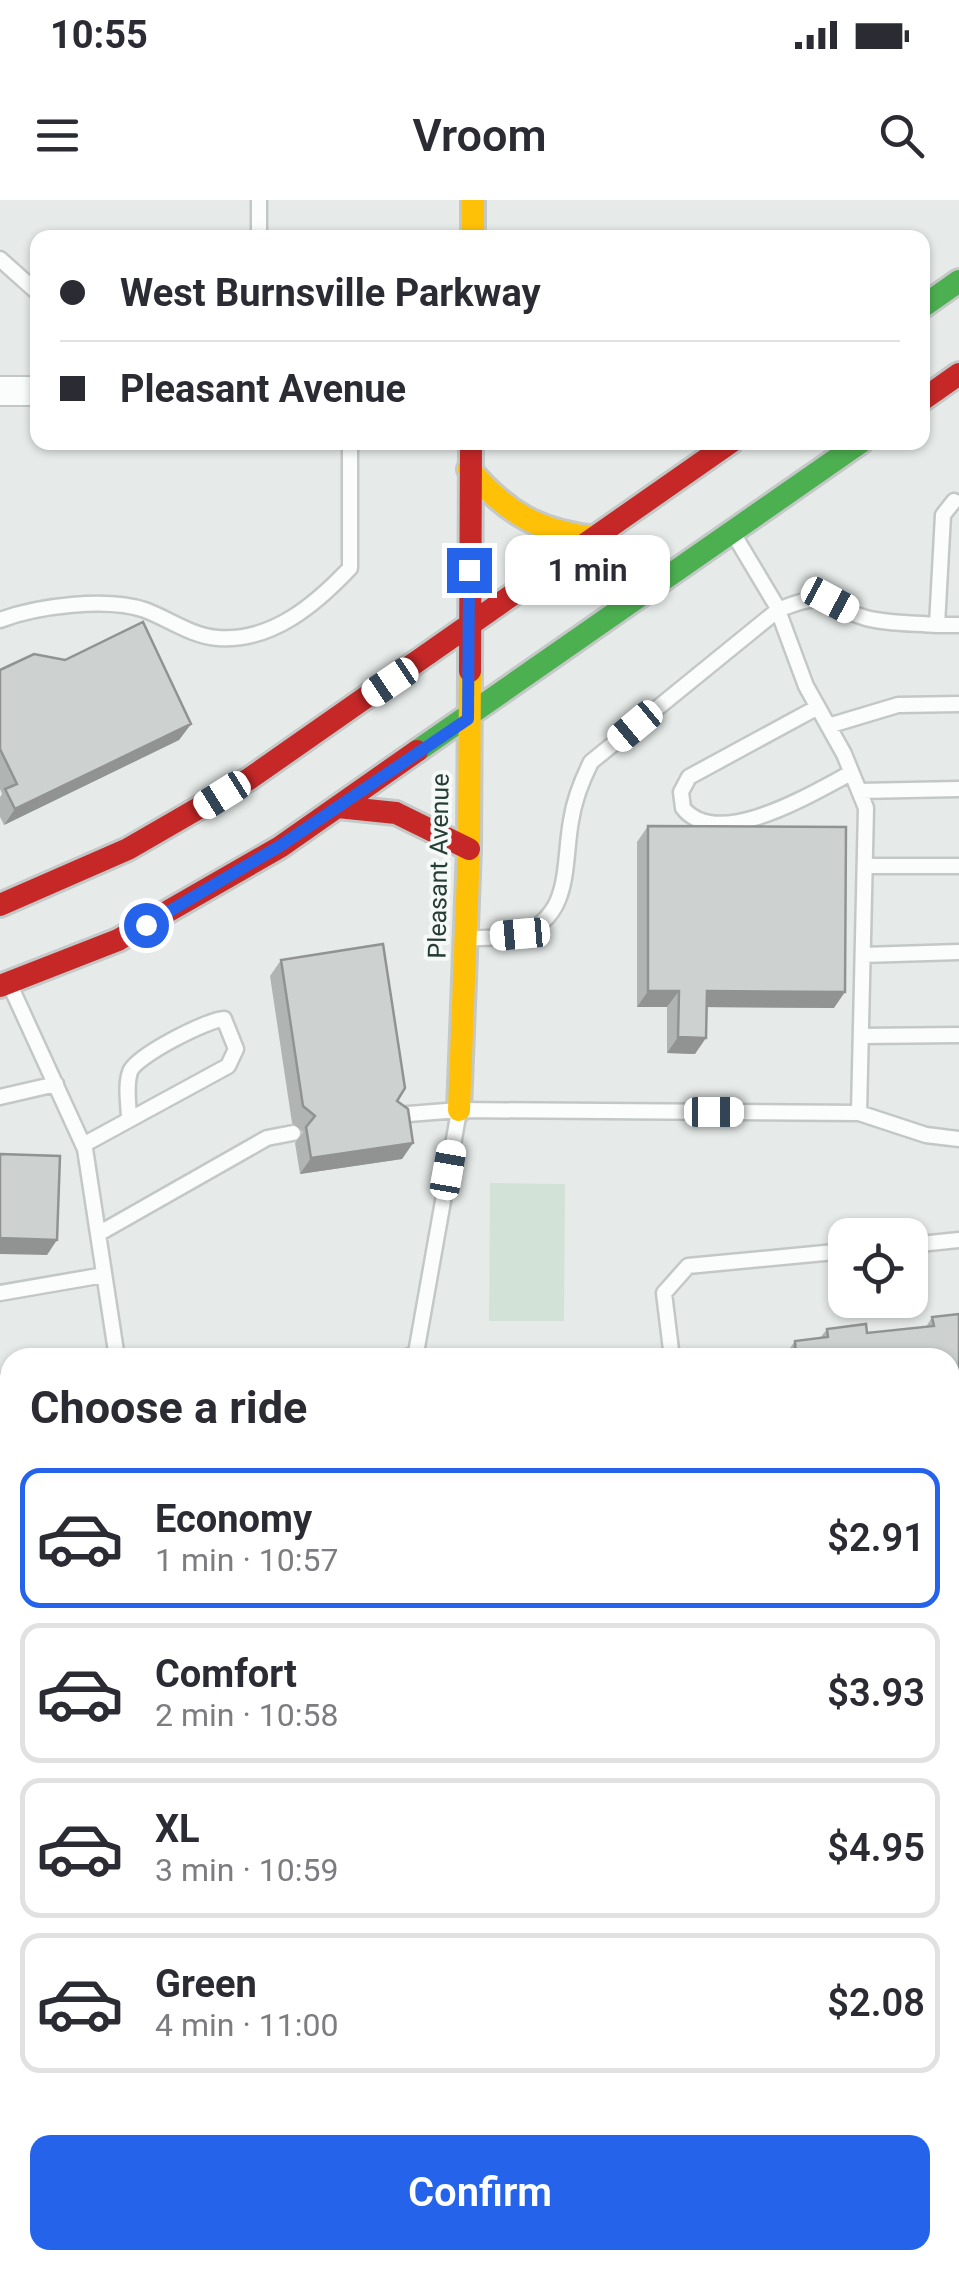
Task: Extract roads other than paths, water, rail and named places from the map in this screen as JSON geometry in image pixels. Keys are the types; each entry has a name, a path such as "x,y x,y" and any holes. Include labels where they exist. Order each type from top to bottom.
{"street":[{"path":"473,200 473,230"},
{"path":"930,301 959,281"},
{"path":"930,394 959,374"},
{"path":"0,391 30,391"},
{"name":"Pleasant Avenue","path":"459,1110 469,850 470,450"},
{"path":"0,905 87,870 170,828 469,628 720,450"},
{"path":"5,984 118,940 338,807 850,450"},
{"path":"470,470 496,502 522,523 552,535 596,538"},
{"path":"338,807 396,814 469,850"}],"lane":[{"path":"259,230 260,200"},
{"path":"0,260 30,286"},
{"path":"0,620 36,608 114,606 142,609 217,638 253,635 273,627 314,605 350,568 350,450"},
{"path":"938,625 943,515 954,501"},
{"path":"733,533 778,610 866,808 859,1113"},
{"path":"466,939 520,934 548,918 561,898 570,823 578,788 591,762 778,610 805,598 830,600 866,618 959,625"},
{"path":"828,726 898,704 959,704"},
{"path":"818,707 688,777 681,792 683,808 688,815 708,822 757,818 852,773"},
{"path":"859,791 959,789"},
{"path":"865,866 959,866"},
{"path":"862,955 959,952"},
{"path":"5,984 84,1145 115,1348"},
{"path":"84,1145 228,1066 236,1049 230,1024 224,1019 209,1021 136,1062 128,1078 129,1120"},
{"path":"861,1036 959,1035"},
{"path":"0,1097 56,1084"},
{"path":"417,1348 459,1110"},
{"path":"396,1116 459,1110 859,1113 926,1135 959,1139"},
{"path":"98,1234 267,1138 294,1133"},
{"path":"928,1243 959,1240"},
{"path":"671,1348 664,1293 688,1266 828,1253"},
{"path":"0,1293 104,1275"}]}
